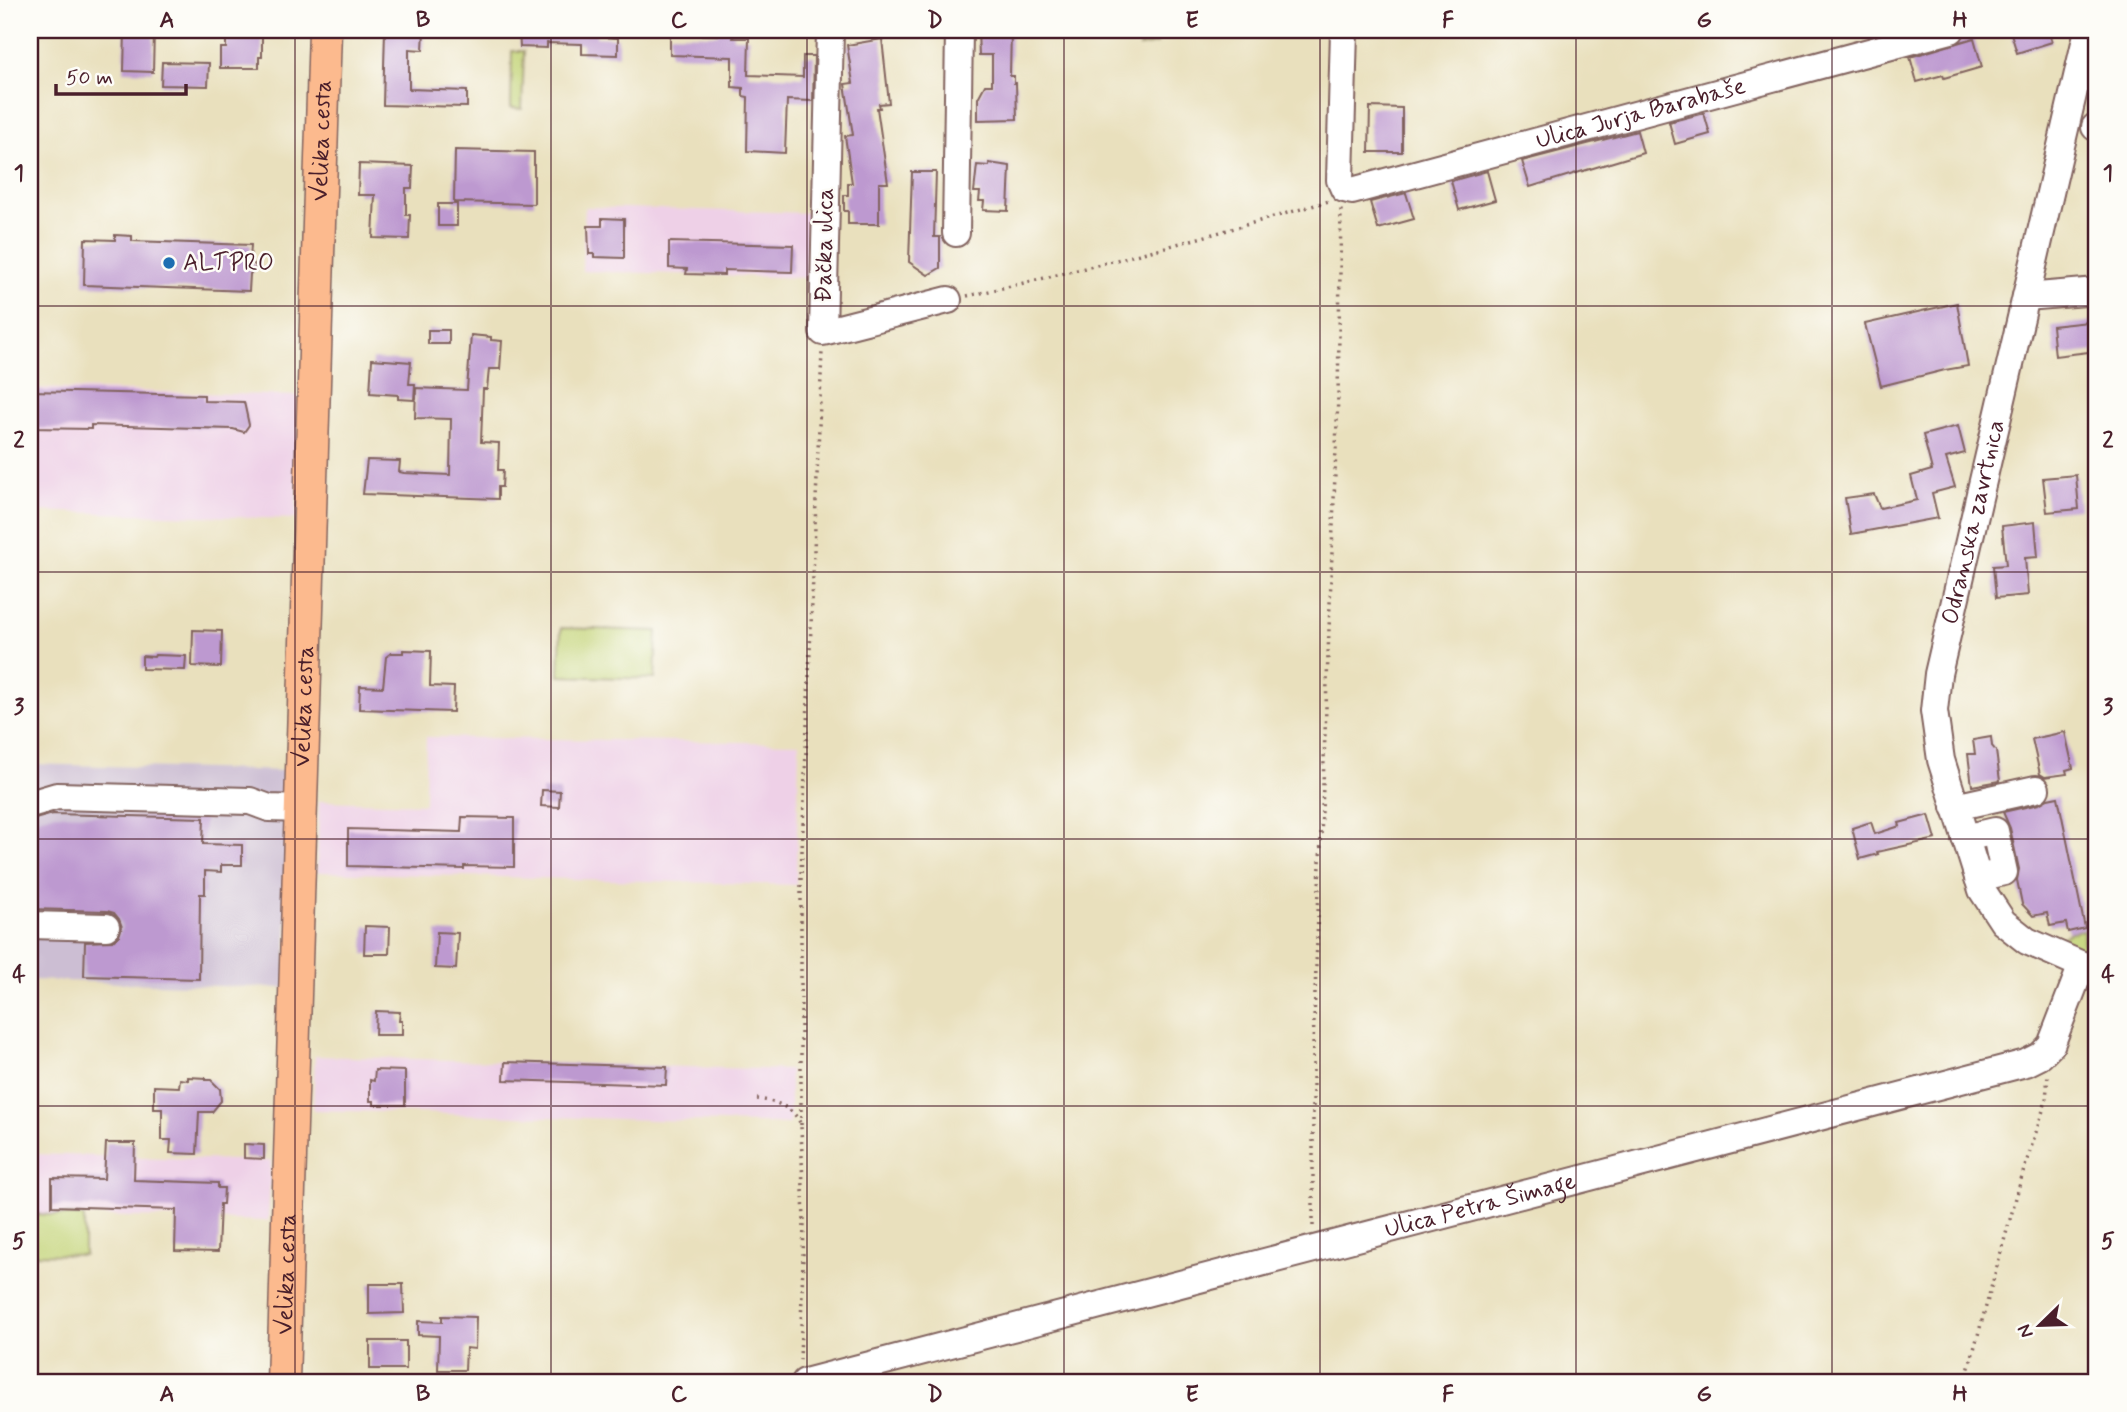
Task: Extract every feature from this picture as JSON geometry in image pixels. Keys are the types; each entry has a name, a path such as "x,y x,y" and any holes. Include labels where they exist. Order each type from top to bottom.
{"main road":[{"name":"Velika cesta","path":"283,1382 325,30"}],"street":[{"name":"Đačka ulica","path":"830,30 823,332 948,300"},
{"path":"956,233 959,30"},
{"name":"Ulica Jurja Barabaše","path":"1344,30 1340,180 1345,188 1358,190 1951,30"},
{"name":"Odranska zavrtnica","path":"2088,30 1938,674 1934,710 1941,760 1982,890 2003,922 2027,941 2090,963"},
{"path":"2026,298 2097,290"},
{"path":"1955,807 2036,789"},
{"path":"30,804 57,796 67,796 250,801 269,808 300,809"},
{"path":"30,925 106,927"},
{"path":"2040,1056 2051,1045 2090,963"},
{"name":"Ulica Petra Šimage","path":"803,1376 1313,1250 2026,1063 2040,1056"}],"path":[{"path":"948,300 1139,254 1341,198 1338,396 1313,1045 1313,1250"},
{"path":"803,1376 802,863 823,332"},
{"path":"1965,1382 2022,1176 2046,1101 2049,1077 2047,1063 2040,1056"},
{"path":"757,1099 770,1100 787,1108 802,1125"}],"shaded area":[{"path":"585,207 811,213 808,278 582,271"},
{"path":"30,388 298,396 296,519 30,511"},
{"path":"426,737 799,743 796,885 317,872 319,801 425,804"},
{"path":"30,764 288,771 286,988 30,980"},
{"path":"315,1056 790,1070 790,1124 313,1110"},
{"path":"30,1154 271,1161 268,1221 30,1214"}],"green space":[{"path":"1141,30 1160,30 1156,44 1140,47"},
{"path":"512,51 524,51 522,109 511,108"},
{"path":"561,628 657,631 655,679 559,676"},
{"path":"2083,930 2084,950 2055,942 2071,932"},
{"path":"30,1214 84,1216 84,1255 30,1254"}],"building":[{"path":"125,30 154,30 153,72 124,71"},
{"path":"385,30 424,30 423,50 409,49 409,89 467,91 467,107 383,105"},
{"path":"519,30 597,30 596,37 618,38 618,55 582,54 582,44 547,43 547,48 520,47"},
{"path":"718,30 734,30 733,38 749,38 748,75 803,77 803,56 814,56 813,101 787,100 785,153 747,151 748,97 743,96 743,88 732,87 732,57 670,55 670,34 718,35"},
{"path":"978,30 1011,30 1010,76 1014,76 1016,83 1017,119 978,120 978,98 985,85 992,85 992,55 979,55"},
{"path":"2010,30 2048,30 2052,42 2017,53"},
{"path":"226,31 262,32 259,68 220,68 220,48 226,48"},
{"path":"1974,38 1982,67 1944,78 1943,75 1917,82 1910,57"},
{"path":"882,39 889,103 879,104 880,108 877,108 888,183 879,183 879,224 848,224 848,211 844,211 844,195 848,195 848,183 852,183 845,136 853,135 845,84 853,83 847,45"},
{"path":"162,62 209,63 208,86 161,85"},
{"path":"1370,107 1402,108 1402,152 1369,152"},
{"path":"1704,113 1710,134 1675,144 1669,122"},
{"path":"1637,131 1643,153 1530,187 1522,161"},
{"path":"455,150 534,152 534,204 454,202"},
{"path":"989,163 1010,166 1008,211 983,210 984,201 979,201 980,192 974,192 977,165 989,166"},
{"path":"359,164 413,166 412,188 406,188 406,215 410,215 409,239 373,238 375,195 358,195"},
{"path":"1487,171 1495,200 1459,210 1451,181"},
{"path":"912,172 936,172 934,237 940,237 940,268 928,275 909,262"},
{"path":"1406,193 1414,219 1378,229 1370,202"},
{"path":"438,204 457,204 457,226 438,226"},
{"path":"602,218 624,219 624,258 594,257 594,254 589,254 588,226 602,226"},
{"name":"ALTPRO","path":"115,235 132,236 132,241 251,245 250,260 257,267 250,274 249,291 84,285 85,239 115,240"},
{"path":"669,242 793,245 792,272 724,270 724,275 686,274 687,269 669,268"},
{"path":"1957,303 1968,366 1881,386 1865,324"},
{"path":"2097,321 2097,351 2055,356 2052,326"},
{"path":"428,330 449,330 449,344 428,344"},
{"path":"471,335 502,341 500,369 489,369 487,389 483,389 481,442 499,443 498,470 503,470 498,499 363,494 367,460 400,461 399,472 404,473 450,475 451,419 415,418 416,388 467,390"},
{"path":"372,359 411,362 409,384 415,384 414,400 398,399 398,395 370,393"},
{"path":"30,391 204,395 204,401 244,402 249,425 244,432 233,429 91,425 91,429 30,428"},
{"path":"1958,426 1965,453 1946,458 1955,487 1932,493 1938,518 1851,534 1845,498 1874,494 1880,508 1917,500 1911,476 1932,470 1923,435"},
{"path":"2076,475 2079,509 2047,512 2043,478"},
{"path":"2035,522 2038,557 2025,558 2028,595 1996,598 1993,566 2006,565 2002,526"},
{"path":"193,630 222,631 221,667 192,666"},
{"path":"403,650 431,651 430,686 454,687 453,712 359,709 360,686 383,687 386,657 391,653 403,653"},
{"path":"142,656 186,656 185,670 142,669"},
{"path":"2065,732 2073,768 2066,770 2067,774 2045,777 2040,774 2032,739"},
{"path":"1991,737 2000,781 1972,786 1968,754 1975,754 1973,740"},
{"path":"542,790 560,791 559,807 541,806"},
{"path":"2058,797 2085,928 2068,932 2066,923 2050,926 2047,913 2033,916 2022,904 2017,880 2019,869 2010,828 2003,812"},
{"path":"53,814 204,818 203,844 242,845 242,865 221,865 221,872 205,871 205,894 200,894 199,979 84,976 85,942 113,941 119,936 122,927 114,913 107,911 30,909 30,839 35,839 35,819"},
{"path":"1929,815 1936,839 1877,852 1878,854 1860,859 1852,828 1871,822 1875,834 1900,826 1899,823"},
{"path":"462,817 514,818 514,867 464,866 464,869 348,866 348,829 461,832"},
{"path":"365,926 390,927 389,954 364,954"},
{"path":"437,932 458,933 456,969 435,968"},
{"path":"376,1011 400,1012 402,1035 375,1035"},
{"path":"505,1062 667,1067 666,1085 504,1080"},
{"path":"375,1070 405,1071 405,1105 374,1105 374,1101 370,1101 370,1080 374,1081"},
{"path":"188,1077 211,1080 220,1089 221,1101 212,1112 199,1112 197,1154 170,1153 171,1140 162,1140 162,1109 154,1109 154,1086 179,1087 180,1079 188,1080"},
{"path":"106,1143 135,1143 134,1180 218,1183 218,1188 224,1188 223,1204 220,1204 218,1252 175,1251 176,1210 52,1206 52,1178 104,1179"},
{"path":"244,1144 264,1145 264,1159 244,1158"},
{"path":"369,1284 403,1284 404,1313 369,1314"},
{"path":"442,1316 476,1317 475,1349 466,1348 465,1370 438,1370 439,1336 418,1335 418,1321 442,1322"},
{"path":"370,1341 406,1341 406,1369 370,1369"}],"place":[{"name":"ALTPRO","path":"169,263"}]}
